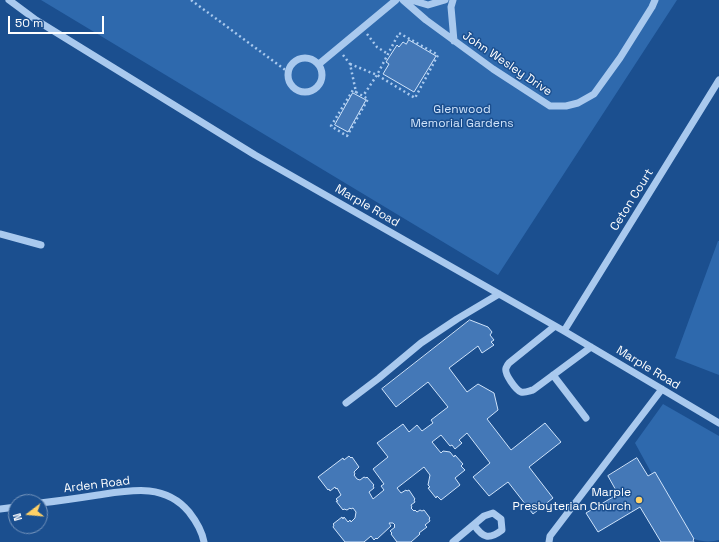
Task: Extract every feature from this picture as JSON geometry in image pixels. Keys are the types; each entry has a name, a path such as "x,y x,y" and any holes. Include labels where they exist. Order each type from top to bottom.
{"street":[{"name":"Marple Road","path":"9,0 36,20 255,155 564,331 719,423"},
{"path":"318,64 396,0"},
{"name":"John Wesley Drive","path":"403,0 454,41 493,69 550,106 566,106 578,103 594,94 620,58 655,0"},
{"path":"411,0 428,5 445,0"},
{"path":"453,0 454,41"},
{"path":"304,58 314,60 318,64 322,75 322,80 314,90 309,92 298,91 290,82 288,72 294,62 304,58"},
{"name":"Ceton Court","path":"564,331 719,80"},
{"path":"0,234 41,245"},
{"path":"346,403 421,343 499,294"},
{"path":"555,326 509,362 506,368 506,374 517,390 522,392 533,390 591,347"},
{"path":"553,375 586,418"},
{"path":"549,542 550,536 662,390"},
{"name":"Arden Road","path":"48,502 130,490 159,492 172,497 185,507 196,520 204,542"},
{"path":"453,542 474,525"}],"path":[{"path":"191,0 288,72"},
{"path":"362,28 376,47 388,54"},
{"path":"356,92 350,64 377,75 415,98 438,55 399,33 377,75 363,96"},
{"path":"353,90 356,92 368,100 347,136 331,126 353,90"}],"green space":[{"name":"Glenwood Memorial Gardens","path":"41,0 677,0 498,275"},
{"path":"719,241 719,375 675,358"},
{"path":"663,404 719,436 719,540 700,541 694,539 655,473 652,474 635,443"}],"building":[{"path":"409,40 436,56 414,92 383,74 389,64 386,62 397,45 399,47 403,42 406,44"},
{"path":"353,93 366,100 348,132 335,125"},
{"path":"470,320 488,327 492,332 490,335 494,340 491,342 494,345 482,353 478,346 449,368 467,392 478,384 494,393 498,410 487,419 511,450 545,423 561,442 529,467 553,498 533,514 508,482 489,496 473,477 490,463 467,433 459,440 462,443 455,449 452,445 450,446 441,435 432,442 441,453 443,451 450,452 463,464 461,466 465,470 455,478 460,485 441,500 437,496 436,498 428,488 430,487 428,485 430,475 424,467 397,488 401,493 409,490 415,499 415,502 411,505 411,508 417,512 424,510 430,518 430,521 425,525 427,527 411,542 397,542 390,531 395,527 395,525 393,523 389,523 391,526 377,539 376,538 374,540 371,536 364,542 345,542 333,527 333,524 342,517 343,519 344,517 348,522 350,520 351,522 355,518 356,512 353,508 343,510 336,501 338,501 336,499 341,495 337,488 336,489 335,487 330,491 329,489 328,490 318,477 343,458 344,460 349,456 351,458 352,457 359,467 354,472 357,479 360,480 367,477 374,485 374,488 369,492 373,499 384,490 381,486 384,484 373,469 388,457 377,443 403,424 409,432 417,425 422,431 433,423 431,420 448,407 428,382 396,407 382,389"},
{"name":"Marple Presbyterian Church","path":"637,458 648,476 655,472 694,539 694,542 661,542 640,507 598,532 586,513 618,494 608,476"}],"place":[{"name":"Marple Presbyterian Church","path":"639,500"}]}
